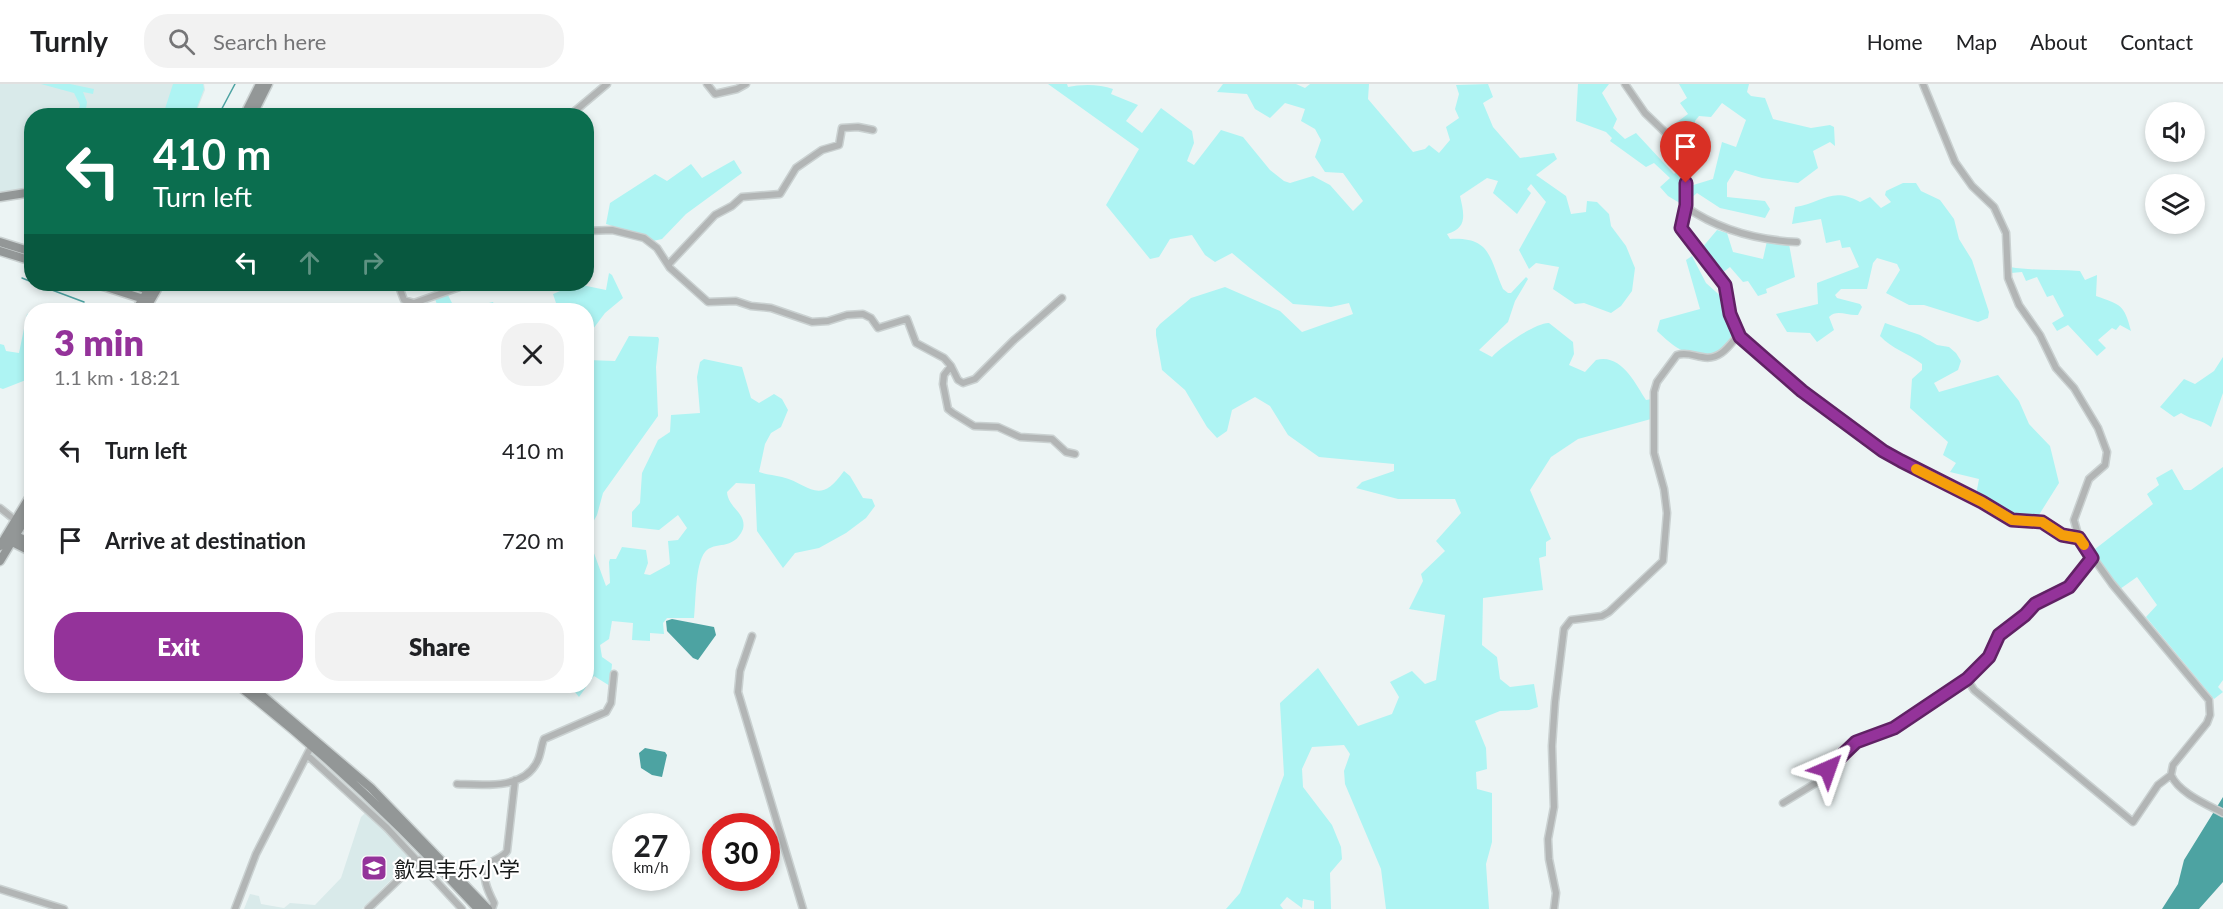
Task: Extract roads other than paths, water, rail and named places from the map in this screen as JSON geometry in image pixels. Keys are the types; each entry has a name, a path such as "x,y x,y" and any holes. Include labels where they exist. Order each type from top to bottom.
{"main road":[{"path":"248,108 260,84"},
{"path":"256,108 268,84"},
{"path":"0,197 24,193"},
{"path":"0,242 24,250"},
{"path":"0,250 24,258"},
{"path":"119,291 146,300"},
{"path":"143,303 151,291"},
{"path":"0,561 15,520 24,506"},
{"path":"8,539 24,518"},
{"path":"8,539 24,542"},
{"path":"8,539 24,548"},
{"path":"248,693 312,745 387,814 478,909"},
{"path":"259,693 371,788 490,909"}],"street":[{"path":"578,108 607,84"},
{"path":"707,84 714,93 737,89 746,84"},
{"path":"1625,84 1645,113 1670,136 1686,183 1686,207 1681,228 1725,285 1730,314 1739,334 1749,346 1802,391 1883,451 2012,520 2042,522 2062,535 2079,538"},
{"path":"1923,84 1955,162 1972,186 1994,207 2006,233 2008,278 2019,305 2040,335 2056,368 2074,388 2097,426 2107,452 2105,465 2089,479 2074,518 2079,538 2092,558 2209,700 2210,715 2207,723 2173,765 2171,775 2175,782 2199,800 2223,813"},
{"path":"668,265 714,215 732,206 742,197 780,194 796,168 822,150 839,145 843,127 873,130"},
{"path":"1686,207 1705,220 1724,228 1767,239 1797,242"},
{"path":"594,231 612,230 644,238 657,248 668,265 708,302 736,301 812,322 863,314 871,318 878,328 907,319 916,343 944,358 958,380 963,383 971,381 997,359 1013,341 1062,298"},
{"path":"401,291 404,300 414,303 448,291"},
{"path":"1554,909 1555,885 1549,859 1548,839 1554,807 1552,746 1564,629 1571,620 1602,616 1612,610 1663,561 1667,513 1664,489 1654,453 1655,386 1677,355 1686,353 1705,358 1716,356 1726,350 1739,334"},
{"path":"951,366 944,375 943,384 948,409 953,413 974,426 998,427 1020,437 1052,439 1066,452 1075,454"},
{"path":"0,508 15,520"},
{"path":"1783,802 1816,783 1856,742 1894,728 1967,679 1989,657 1999,635 2025,615 2035,604 2069,587 2092,558"},
{"path":"752,636 740,671 738,693 803,909"},
{"path":"457,784 490,786 515,780 536,765 544,739 606,712 611,703 614,674"},
{"path":"1967,679 1974,690 2133,822 2158,785 2171,775"},
{"path":"235,909 256,854 312,745"},
{"path":"307,754 419,860 462,909"},
{"path":"490,909 495,903 487,888 486,870 488,864 507,851 515,780"},
{"path":"368,909 419,860"},
{"path":"0,889 63,909"}],"waterway":[{"path":"222,108 235,84"},
{"path":"55,291 84,302"}],"place":[{"name":"歙县丰乐小学","path":"374,868"}]}
